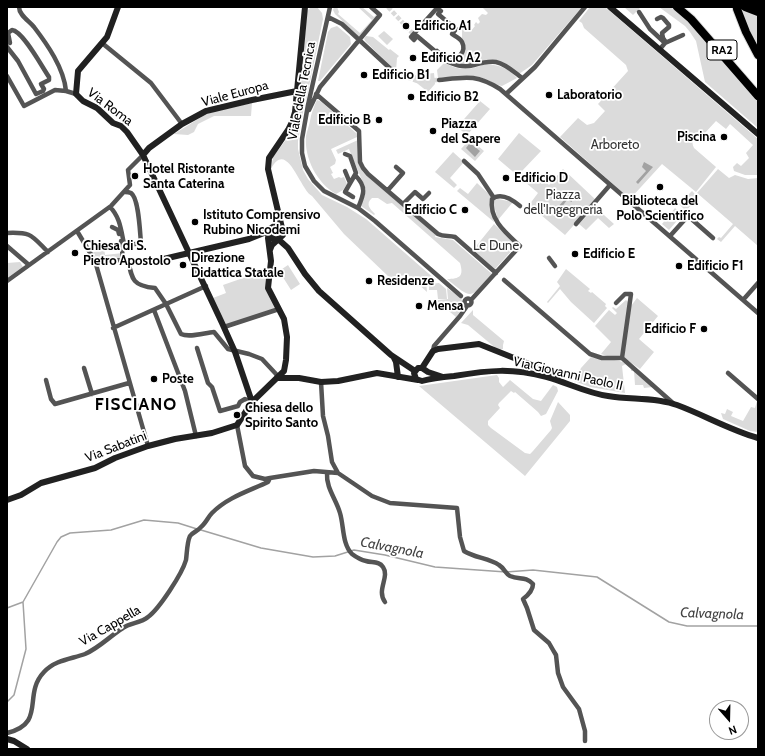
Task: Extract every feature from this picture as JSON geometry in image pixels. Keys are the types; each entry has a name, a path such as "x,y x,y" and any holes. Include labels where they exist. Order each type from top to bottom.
{"highway":[{"path":"677,7 691,19 758,96"},
{"name":"RA2","path":"686,7 758,92"},
{"path":"741,8 758,12"},
{"name":"RA2","path":"741,8 746,32 758,55"}],"street":[{"path":"19,7 19,11 32,25 57,63 66,84 66,91"},
{"name":"Via Roma","path":"118,7 102,44 78,71 76,94 83,101 97,108 112,122 121,126 143,155 206,286 235,352 254,401"},
{"path":"270,250 272,245 283,236 268,169 269,158 292,122 296,112 305,7"},
{"name":"Viale della Tecnica","path":"330,7 302,139 302,153 305,166 314,181 324,191 358,208 375,221 468,302"},
{"path":"306,115 316,93 331,72 380,15 371,7"},
{"path":"506,94 534,67 585,7"},
{"path":"610,7 758,134"},
{"path":"436,9 441,11 438,14 456,29 452,34 461,40 463,44 464,49 462,53 455,59 451,60 445,58 417,36 414,40 411,37 436,9"},
{"path":"639,12 650,29 665,42"},
{"path":"328,17 342,24 395,73"},
{"path":"657,19 661,17 663,18 669,25 669,27 662,33 665,42"},
{"path":"12,30 16,30 24,39 49,77 49,80 41,84 44,90 43,91 36,94 18,60 8,45 8,33 12,30"},
{"path":"660,49 665,42 683,35"},
{"path":"102,44 151,83 182,124"},
{"path":"438,55 444,60 457,66 497,62 511,69 522,78"},
{"path":"7,76 24,106 55,90 76,94"},
{"path":"439,80 466,77 475,78 490,83 506,94 758,313"},
{"path":"314,79 314,91 359,131 361,165 368,174 438,234 455,238 496,272"},
{"name":"Viale Europa","path":"143,155 149,148 182,124 206,111 297,91"},
{"path":"345,154 350,156 356,171 356,175 364,188 363,196 358,208"},
{"path":"7,281 110,207 130,185 128,170 143,155"},
{"path":"464,161 478,174 494,198"},
{"path":"388,190 402,173 396,167"},
{"path":"345,171 350,183"},
{"path":"353,196 344,192 356,175"},
{"path":"576,224 610,185"},
{"path":"110,207 119,219 124,244 138,243 135,201 130,192 124,192"},
{"path":"403,204 414,192 423,199 429,193"},
{"path":"494,198 508,198 520,206"},
{"path":"425,370 434,346 460,316 468,302 520,246 502,229 494,215 492,200 494,198"},
{"path":"277,210 268,238 271,261 268,288 284,319 286,329 286,360 284,371 254,401 237,426 245,466 253,476 265,479 307,472 338,473"},
{"path":"670,236 688,216 713,238"},
{"path":"156,261 191,254 249,239 270,231 276,226 282,230 293,257"},
{"path":"112,227 118,230 124,254 123,259"},
{"path":"77,231 95,261 148,446"},
{"path":"270,231 272,238 288,248 305,274 319,291 392,355 415,371"},
{"path":"7,233 27,234 48,252"},
{"path":"7,246 29,265"},
{"path":"548,258 555,266"},
{"path":"95,261 128,260 132,276 136,283 143,287 155,288 166,304 181,334 185,336 214,332 228,349 262,359 278,378"},
{"path":"504,280 590,354 602,358 622,358 674,404"},
{"path":"743,300 758,283"},
{"path":"113,328 206,286"},
{"path":"616,303 625,294 631,294 622,358"},
{"path":"224,327 279,309"},
{"path":"154,310 186,390 196,436"},
{"path":"433,352 441,347 479,344 549,372 563,382"},
{"path":"197,348 208,383 212,387 220,411 238,406 240,402 246,399 254,401"},
{"path":"392,355 396,362 398,377"},
{"path":"84,368 92,394"},
{"path":"278,378 299,378 321,382 338,381 377,373 422,381 426,380 428,376 425,370 418,368 415,371"},
{"name":"Via Giovanni Paolo II","path":"425,370 443,377"},
{"name":"Via Giovanni Paolo II","path":"426,380 501,370 519,371 563,382 607,396 666,401 743,434 757,437"},
{"path":"415,371 414,375 418,380"},
{"path":"728,373 758,399"},
{"path":"46,380 55,404 129,383"},
{"path":"321,382 323,416 332,462 338,473 372,496 390,503 457,508 460,537 464,551 475,557 499,564 508,575 527,579 533,584 530,592 522,599 527,608 534,630 548,643 556,655 558,673 563,687 579,709 585,731 585,742"},
{"name":"Via Sabatini","path":"7,500 21,495 41,483 95,468 115,458 148,446 175,439 212,434 237,426"},
{"path":"327,473 327,484 340,512 346,544 350,552 359,559 378,563 383,566 385,570 381,593 385,602"},
{"name":"Via Cappella","path":"7,733 23,728 28,722 32,711 35,686 40,676 49,667 87,653 123,628 147,618 154,612 181,572 185,561 189,538 193,532 199,529 212,513 225,502 268,482 270,478"},
{"path":"7,739 14,741 27,749"}],"green space":[{"path":"311,7 317,7 322,13 323,19 298,141 298,149 303,170 308,179 322,195 347,207 366,219 436,280 426,281 427,292 408,275 389,277 344,234 307,192 288,162 282,159 277,161 271,169 273,157 291,133 298,118 307,11"},
{"path":"334,7 337,7 339,12 338,14 360,33 372,20 358,7 362,7 374,17 376,15 377,17 360,36 358,36 335,14 333,10"},
{"path":"482,7 582,7 532,65 519,74 506,65 495,60 486,60 465,65 455,63 451,60 462,53 462,26 467,31 469,29 471,31 476,22 478,24 480,22 478,18 482,14 486,15 488,13"},
{"name":"Arboreto","path":"590,7 605,7 758,139 758,175 745,175 734,171 733,167 737,163 741,166 749,158 746,153 753,145 730,124 726,129 716,121 704,134 699,131 693,140 694,148 716,167 696,192 662,164 630,199 560,137 578,118 587,125 594,123 605,111 598,104 628,71 626,65 584,28 582,23 579,21"},
{"path":"624,7 641,7 633,15"},
{"path":"659,7 671,7 684,18 758,98 758,128 705,82 696,41 685,26"},
{"path":"742,11 758,17 758,48 745,20"},
{"path":"337,26 350,37 351,44 320,81 318,81 328,32 331,28"},
{"path":"384,31 393,39 387,45 378,36"},
{"path":"366,36 373,37 399,56 397,58 396,71 366,42 364,39"},
{"path":"444,63 457,68 465,69 483,65 497,66 510,71 517,78 502,86 480,77 463,76 438,78 437,70"},
{"path":"434,73 435,84 428,92 408,76"},
{"path":"317,100 325,105 356,133 357,137 331,149 336,160 335,164 330,167 333,173 331,174 334,179 344,177 347,184 343,190 336,194 318,177 313,169 307,153 306,136"},
{"path":"480,101 490,109 467,135 457,127"},
{"path":"252,103 251,116 214,116 198,124 194,132 188,135 174,134 212,112"},
{"name":"Piazza dell'Ingegneria","path":"519,133 541,151 521,172 532,181 535,178 542,184 545,181 549,185 563,169 596,200 565,235 529,205 538,193 498,159"},
{"path":"470,139 484,151 475,161 461,149"},
{"path":"358,140 359,164 363,172 436,235 435,237 453,240 492,274 475,292 471,294 462,291 447,279 460,276 460,263 392,203 387,204 378,198 372,198 369,204 370,208 375,214 374,215 361,206 366,190 349,149 338,154 336,150"},
{"path":"453,152 464,162 450,178 457,185 454,188 435,172"},
{"path":"718,169 729,178 735,175 748,179 758,178 758,246 735,226 721,242 717,239 719,237 721,238 733,224 697,193"},
{"path":"477,183 491,196 491,209 494,222 457,191 460,188 468,194"},
{"path":"692,191 698,197 686,211 679,204"},
{"path":"498,199 513,202 498,220 493,202 494,200"},
{"path":"595,207 614,224 609,228 598,218 586,230 579,224"},
{"path":"675,208 682,215 669,230 662,224"},
{"name":"Le Dune","path":"494,224 515,244 515,247 495,269 473,250"},
{"path":"104,247 105,255 123,253 122,258 102,259 92,253"},
{"path":"20,262 23,267 7,278 7,263"},
{"path":"288,265 300,284 291,290 279,271"},
{"path":"269,269 267,286 279,310 226,328 213,298 226,293 223,285"},
{"path":"566,269 590,289 588,291 591,293 592,292 606,304 605,306 607,308 594,323 571,302 560,289 548,303 547,302 560,286 557,282"},
{"path":"439,283 446,289 447,299 438,299 437,290 429,290 429,284"},
{"path":"447,288 460,298 463,304 463,307 456,317 438,302 438,300 448,299"},
{"path":"637,298 658,316 639,339 654,352 640,369 624,358 631,306"},
{"path":"626,300 628,302 621,356 607,356 601,354 611,342 595,326 609,310 615,315 617,313 612,308 613,307 616,309"},
{"path":"473,310 473,315 504,341 503,349 498,350 468,325 461,323"},
{"path":"591,357 619,361 626,364 622,366 625,393 590,387 574,381 581,368"},
{"path":"631,368 653,387 644,388 643,385 635,385 634,371 631,371"},
{"path":"497,375 499,382 503,387 510,380 533,399 541,401 553,385 557,387 558,391 546,414 541,416 515,392 514,393 511,391 499,403 498,405 500,408 488,421 488,425 491,428 525,453 530,454 551,430 552,428 550,421 558,402 570,415 570,421 525,476 419,386"},
{"path":"757,401 758,432 750,431 723,419 721,413 725,414 727,409 733,412 731,416 743,421 751,407 755,408"}],"shaded area":[{"path":"470,143 480,151 475,157 466,148"},
{"path":"644,162 653,167 638,184 636,182 646,171 642,167"},
{"path":"566,193 571,195 572,202 567,200 561,208 558,207 565,199 560,197"}],"waterway":[{"name":"Calvagnola","path":"7,608 23,602 57,542 61,537 70,533 111,530 144,520 178,523 197,529"},
{"name":"Calvagnola","path":"201,530 261,548 313,557 335,556 354,550 385,555 435,567 506,572 533,570 597,577 669,622 687,626 758,626"},
{"path":"7,702 14,695 26,649 23,602"}],"tunnel":[{"path":"388,7 415,36"},
{"path":"395,73 417,81 439,80"}],"place":[{"name":"Edificio A1","path":"406,26"},
{"name":"Edificio A2","path":"413,58"},
{"name":"Edificio B1","path":"364,75"},
{"name":"Laboratorio","path":"549,95"},
{"name":"Edificio B2","path":"411,97"},
{"name":"Edificio B","path":"379,120"},
{"name":"Piazza del Sapere","path":"433,131"},
{"name":"Piscina","path":"724,137"},
{"name":"Hotel Ristorante Santa Caterina","path":"135,176"},
{"name":"Edificio D","path":"506,178"},
{"name":"Biblioteca del Polo Scientifico","path":"660,187"},
{"name":"Edificio C","path":"465,210"},
{"name":"Istituto Comprensivo Rubino Nicodemi","path":"195,222"},
{"name":"Chiesa di S. Pietro Apostolo","path":"75,253"},
{"name":"Edificio E","path":"575,254"},
{"name":"Direzione Didattica Statale","path":"183,265"},
{"name":"Edificio F1","path":"679,266"},
{"name":"Residenze","path":"369,281"},
{"name":"Mensa","path":"419,306"},
{"name":"Edificio F","path":"704,329"},
{"name":"Poste","path":"154,379"},
{"name":"Chiesa dello Spirito Santo","path":"237,415"}],"district":[{"name":"FISCIANO","path":"136,405"}]}
